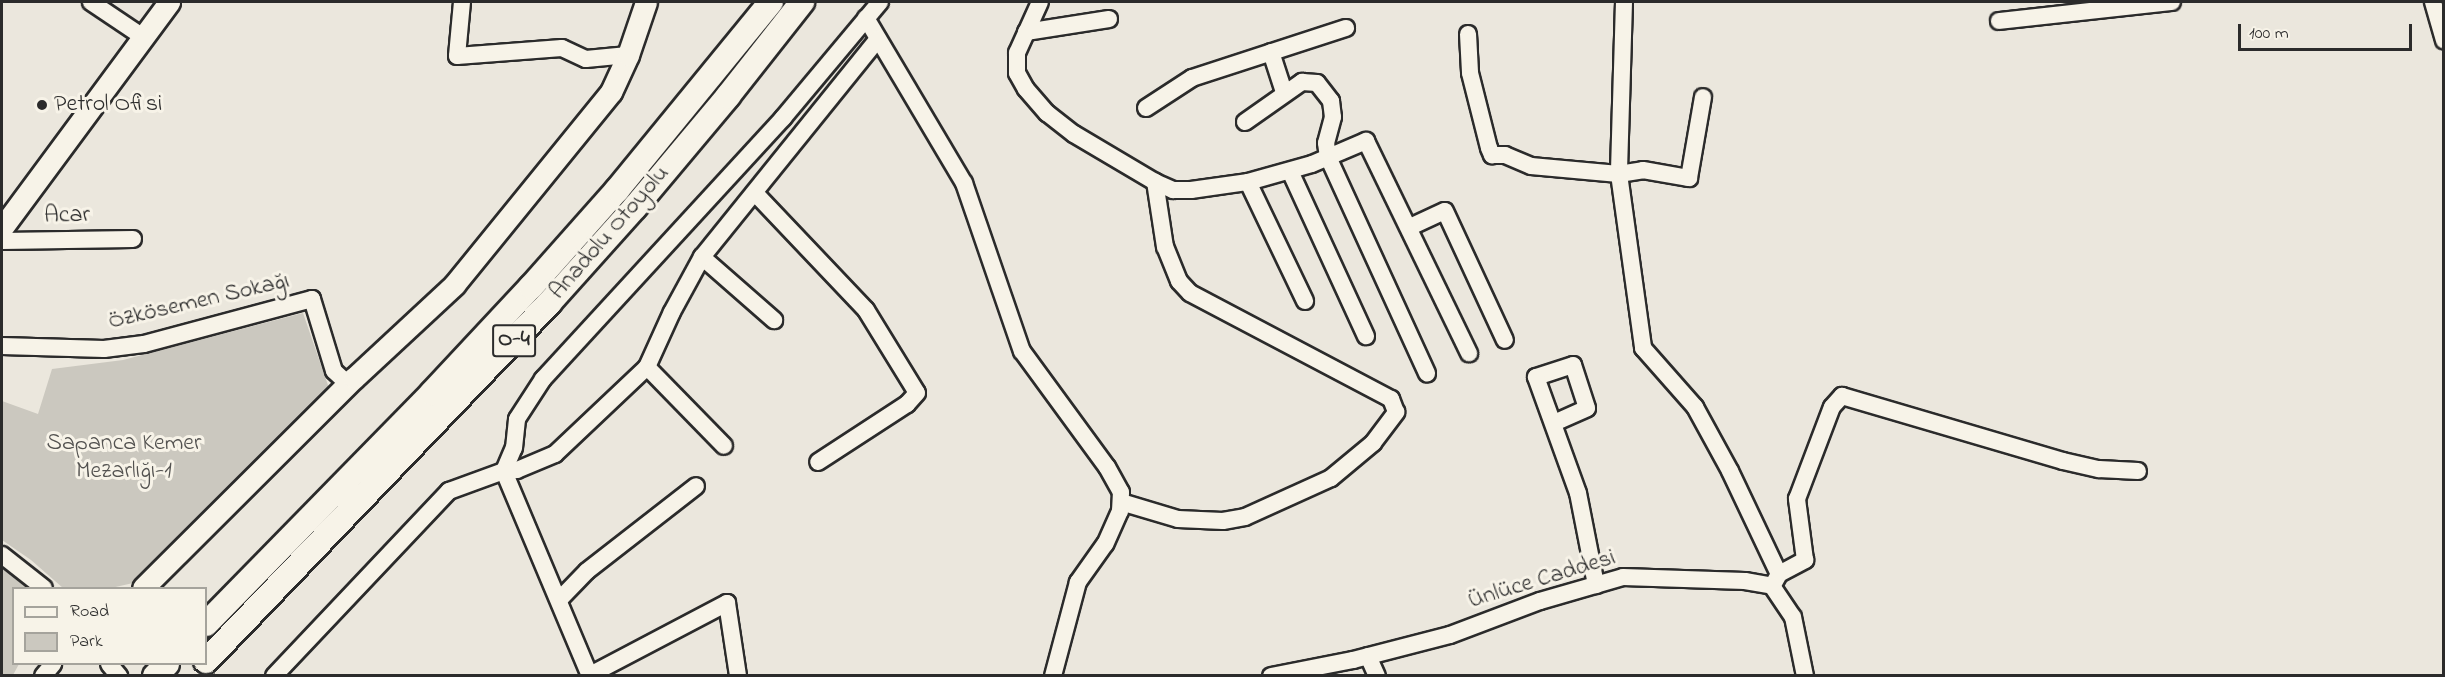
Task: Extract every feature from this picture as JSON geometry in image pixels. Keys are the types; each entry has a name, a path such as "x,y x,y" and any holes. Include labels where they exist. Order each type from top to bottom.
{"highway":[{"name":"Anadolu Otoyolu","path":"207,623 432,393 531,287 617,190 771,2"},
{"name":"Anadolu Otoyolu","path":"207,659 450,410 549,303 714,113 802,2"}],"main road":[{"path":"2,228 169,2"},
{"path":"143,587 348,384 454,285 611,93 628,55 646,2"}],"street":[{"path":"91,2 143,37"},
{"path":"462,2 457,56 562,48 586,59 628,55"},
{"path":"738,675 728,603 590,675 504,471 514,448 517,419 543,379 783,118 880,2"},
{"path":"1040,2 1017,54 1016,65 1026,89 1047,113 1074,134 1155,182 1173,190 1191,190 1248,182 1328,158 1366,141 1410,227 1469,353"},
{"path":"1624,2 1619,174 1643,348 1695,407 1730,471 1793,617 1805,675"},
{"path":"1999,21 2172,2"},
{"path":"2437,4 2444,40"},
{"path":"866,18 964,183 1022,351 1041,380 1107,466 1121,492 1120,511 1105,544 1078,582 1053,675"},
{"path":"1026,32 1109,19"},
{"path":"1146,108 1192,78 1346,27"},
{"path":"1468,34 1470,73 1476,105 1492,154 1506,156 1531,166 1619,174 1643,170 1689,178 1703,97"},
{"path":"274,675 449,491 504,471 517,470 555,454 647,367 672,312 702,257 878,39"},
{"path":"1272,52 1284,92"},
{"path":"1245,123 1284,92 1302,82 1317,83 1331,101 1333,117 1326,143 1328,158 1427,373"},
{"path":"1290,171 1366,336"},
{"path":"1121,502 1178,519 1223,521 1245,517 1331,478 1373,443 1396,412 1391,399 1190,292 1179,281 1165,247 1155,182"},
{"path":"1248,182 1305,301"},
{"path":"755,194 866,310 917,393 907,404 818,462"},
{"path":"1410,227 1445,211 1505,340"},
{"name":"Acar","path":"2,241 134,239"},
{"path":"702,257 774,320"},
{"name":"Özkösemen Sokağı","path":"2,346 104,349 144,344 312,299 334,370 348,384"},
{"path":"647,367 724,446"},
{"path":"1776,580 1805,560 1797,499 1832,407 1842,396 2063,461 2099,470 2138,471"},
{"path":"1554,423 1578,493 1596,585"},
{"path":"559,600 587,571 696,486"},
{"path":"2,555 41,585"},
{"name":"Ünlüce Caddesi","path":"1271,675 1368,656 1450,635 1540,602 1623,577 1776,580"},
{"path":"1368,656 1377,675"}],"green space":[{"name":"Sapanca Kemer Mezarlığı-1","path":"303,313 330,391 236,480 142,581 115,587 62,587 31,560 2,540 2,401 38,414 52,369 123,360"},
{"path":"2,569 31,587 12,587 12,665 18,665 13,675 2,675"}],"place":[{"name":"Petrol Ofisi","path":"42,105"}]}
